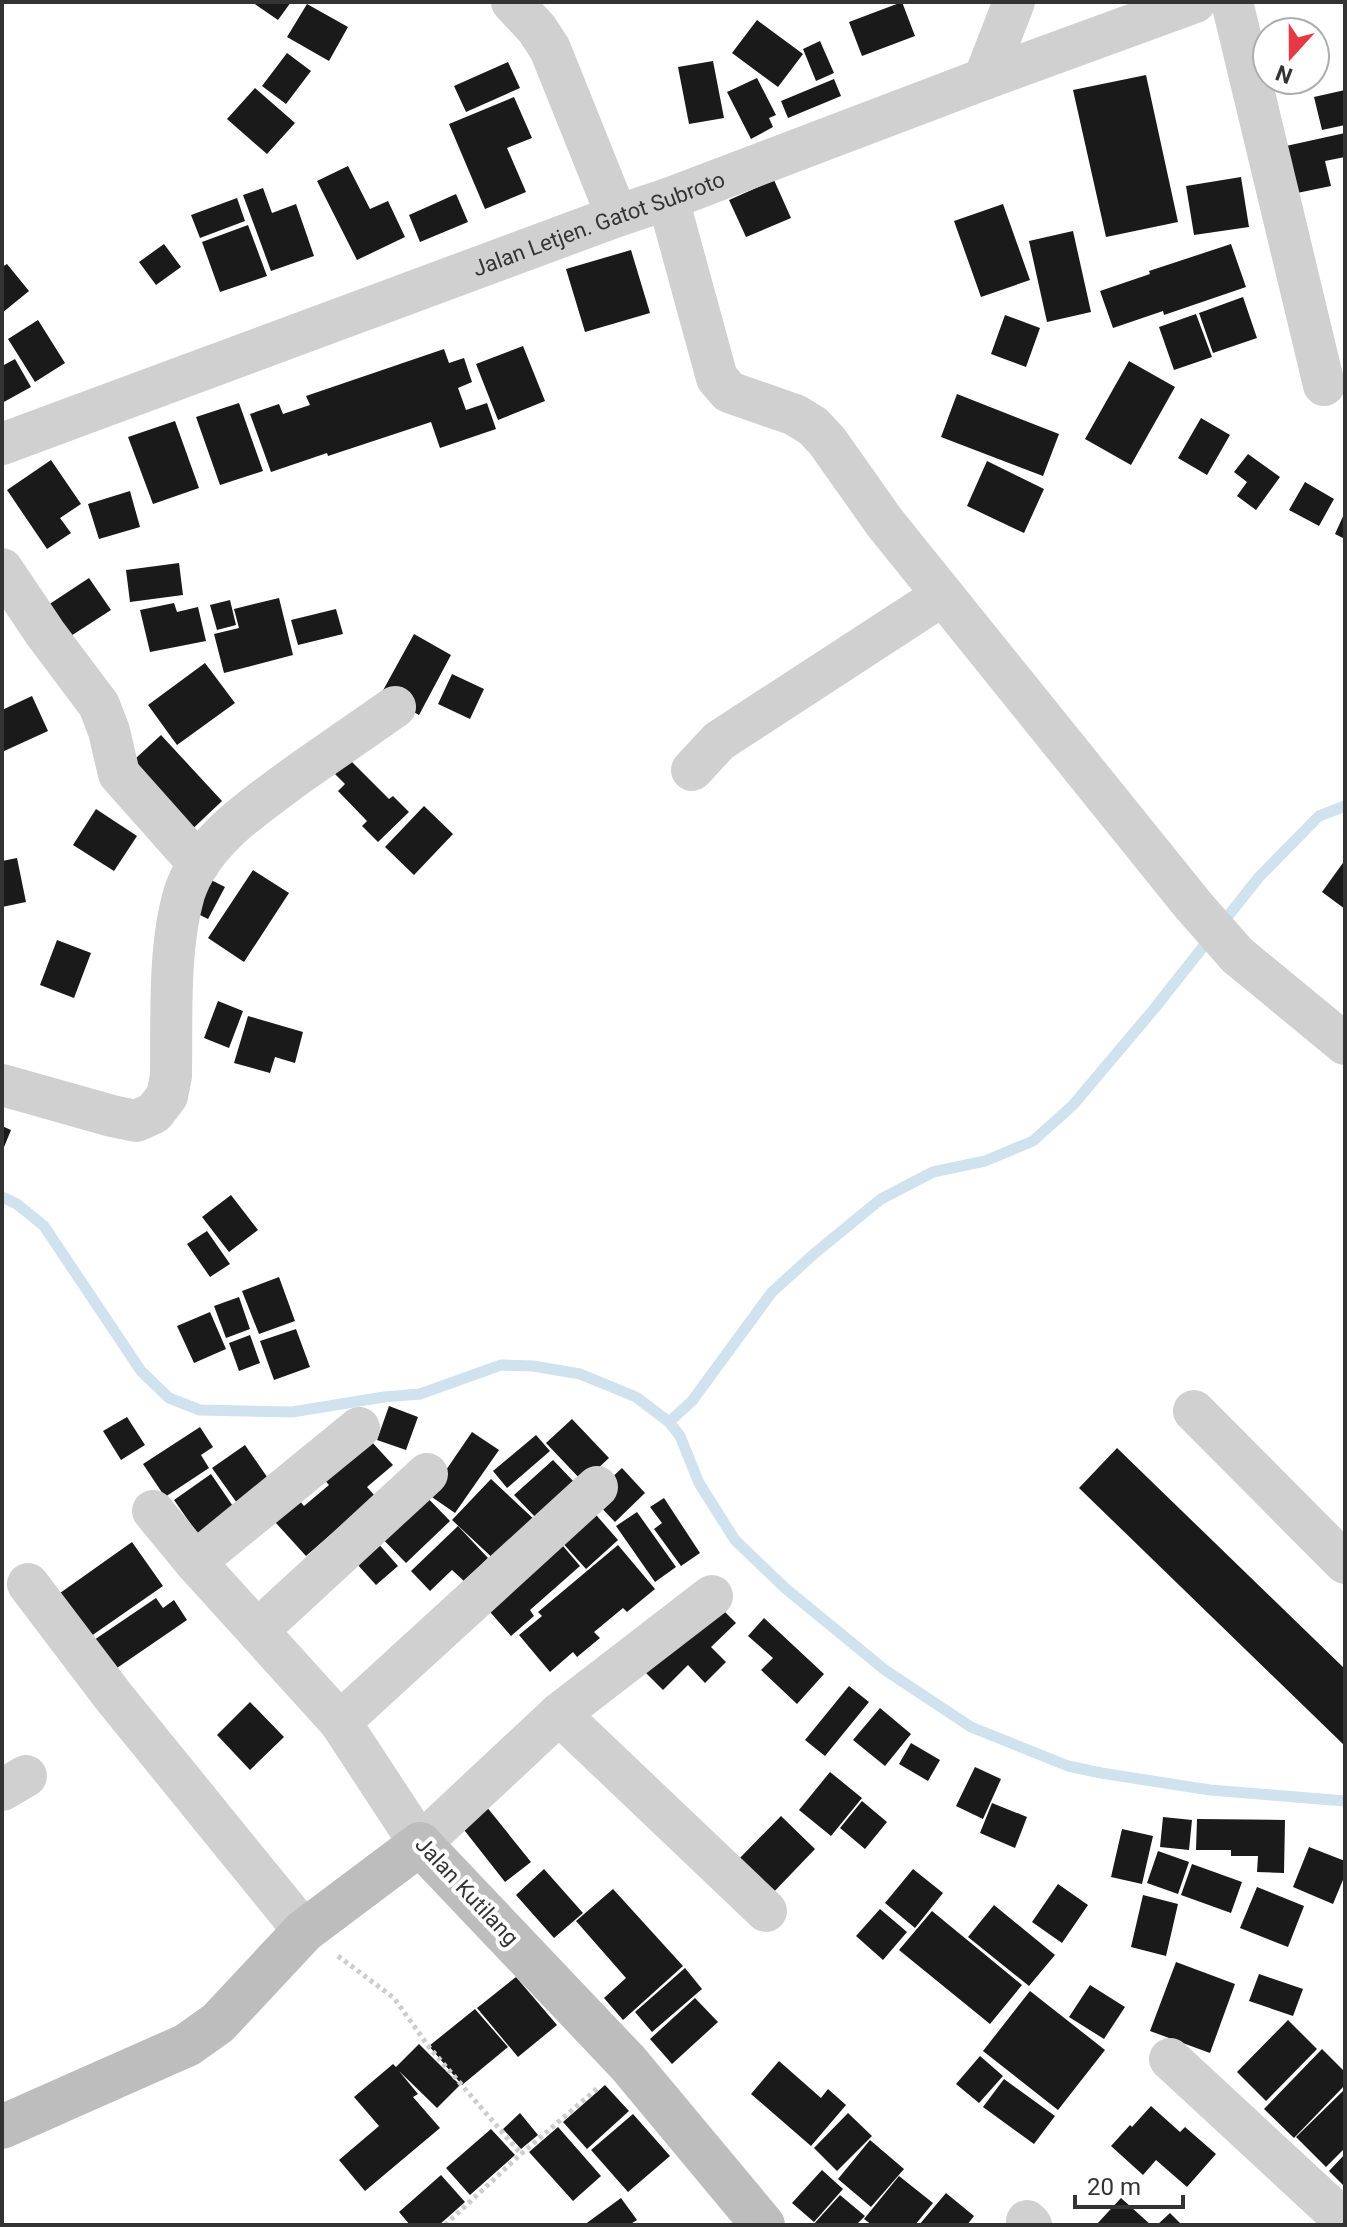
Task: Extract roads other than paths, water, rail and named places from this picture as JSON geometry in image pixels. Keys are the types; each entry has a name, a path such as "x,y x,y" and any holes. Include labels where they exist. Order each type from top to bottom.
{"main road":[{"path":"2,2127 187,2045 218,2023 304,1931 420,1844"},
{"name":"Jalan Kutilang","path":"420,1844 628,2063 763,2225"}],"street":[{"path":"512,2 537,29 550,49 617,216"},
{"path":"984,79 1014,2"},
{"name":"Jalan Letjen. Gatot Subroto","path":"2,444 1195,2"},
{"path":"1232,2 1324,385"},
{"path":"668,199 717,378 729,392 795,415 813,426 885,523 1193,905 1237,955 1345,1044"},
{"path":"7,575 45,633 99,705 119,774 199,864"},
{"path":"692,770 719,741 943,595"},
{"path":"2,1085 136,1121 154,1113 167,1096 171,1076 174,952 184,894 199,864 221,836 265,799 395,707"},
{"path":"1194,1411 1345,1563"},
{"path":"195,1562 359,1428"},
{"path":"258,1630 427,1474"},
{"path":"340,1722 597,1487"},
{"name":"Jalan Kutilang","path":"153,1511 340,1722 420,1844"},
{"path":"28,1584 113,1696 304,1931"},
{"path":"420,1844 559,1714 712,1596"},
{"path":"559,1714 766,1911"},
{"path":"1170,2059 1345,2221"}],"waterway":[{"path":"1221,925 1259,877 1319,816 1345,806"},
{"path":"669,1422 692,1401 772,1292 881,1199 933,1172 985,1161 1033,1141 1073,1105 1210,938"},
{"path":"2,1197 17,1204 44,1226 141,1371 169,1398 200,1410 292,1412 420,1394 501,1365 533,1366 580,1374 636,1397 669,1422 680,1436 699,1483 735,1540 785,1588 885,1670 971,1727 1068,1766 1101,1773 1210,1790 1345,1801"}]}
